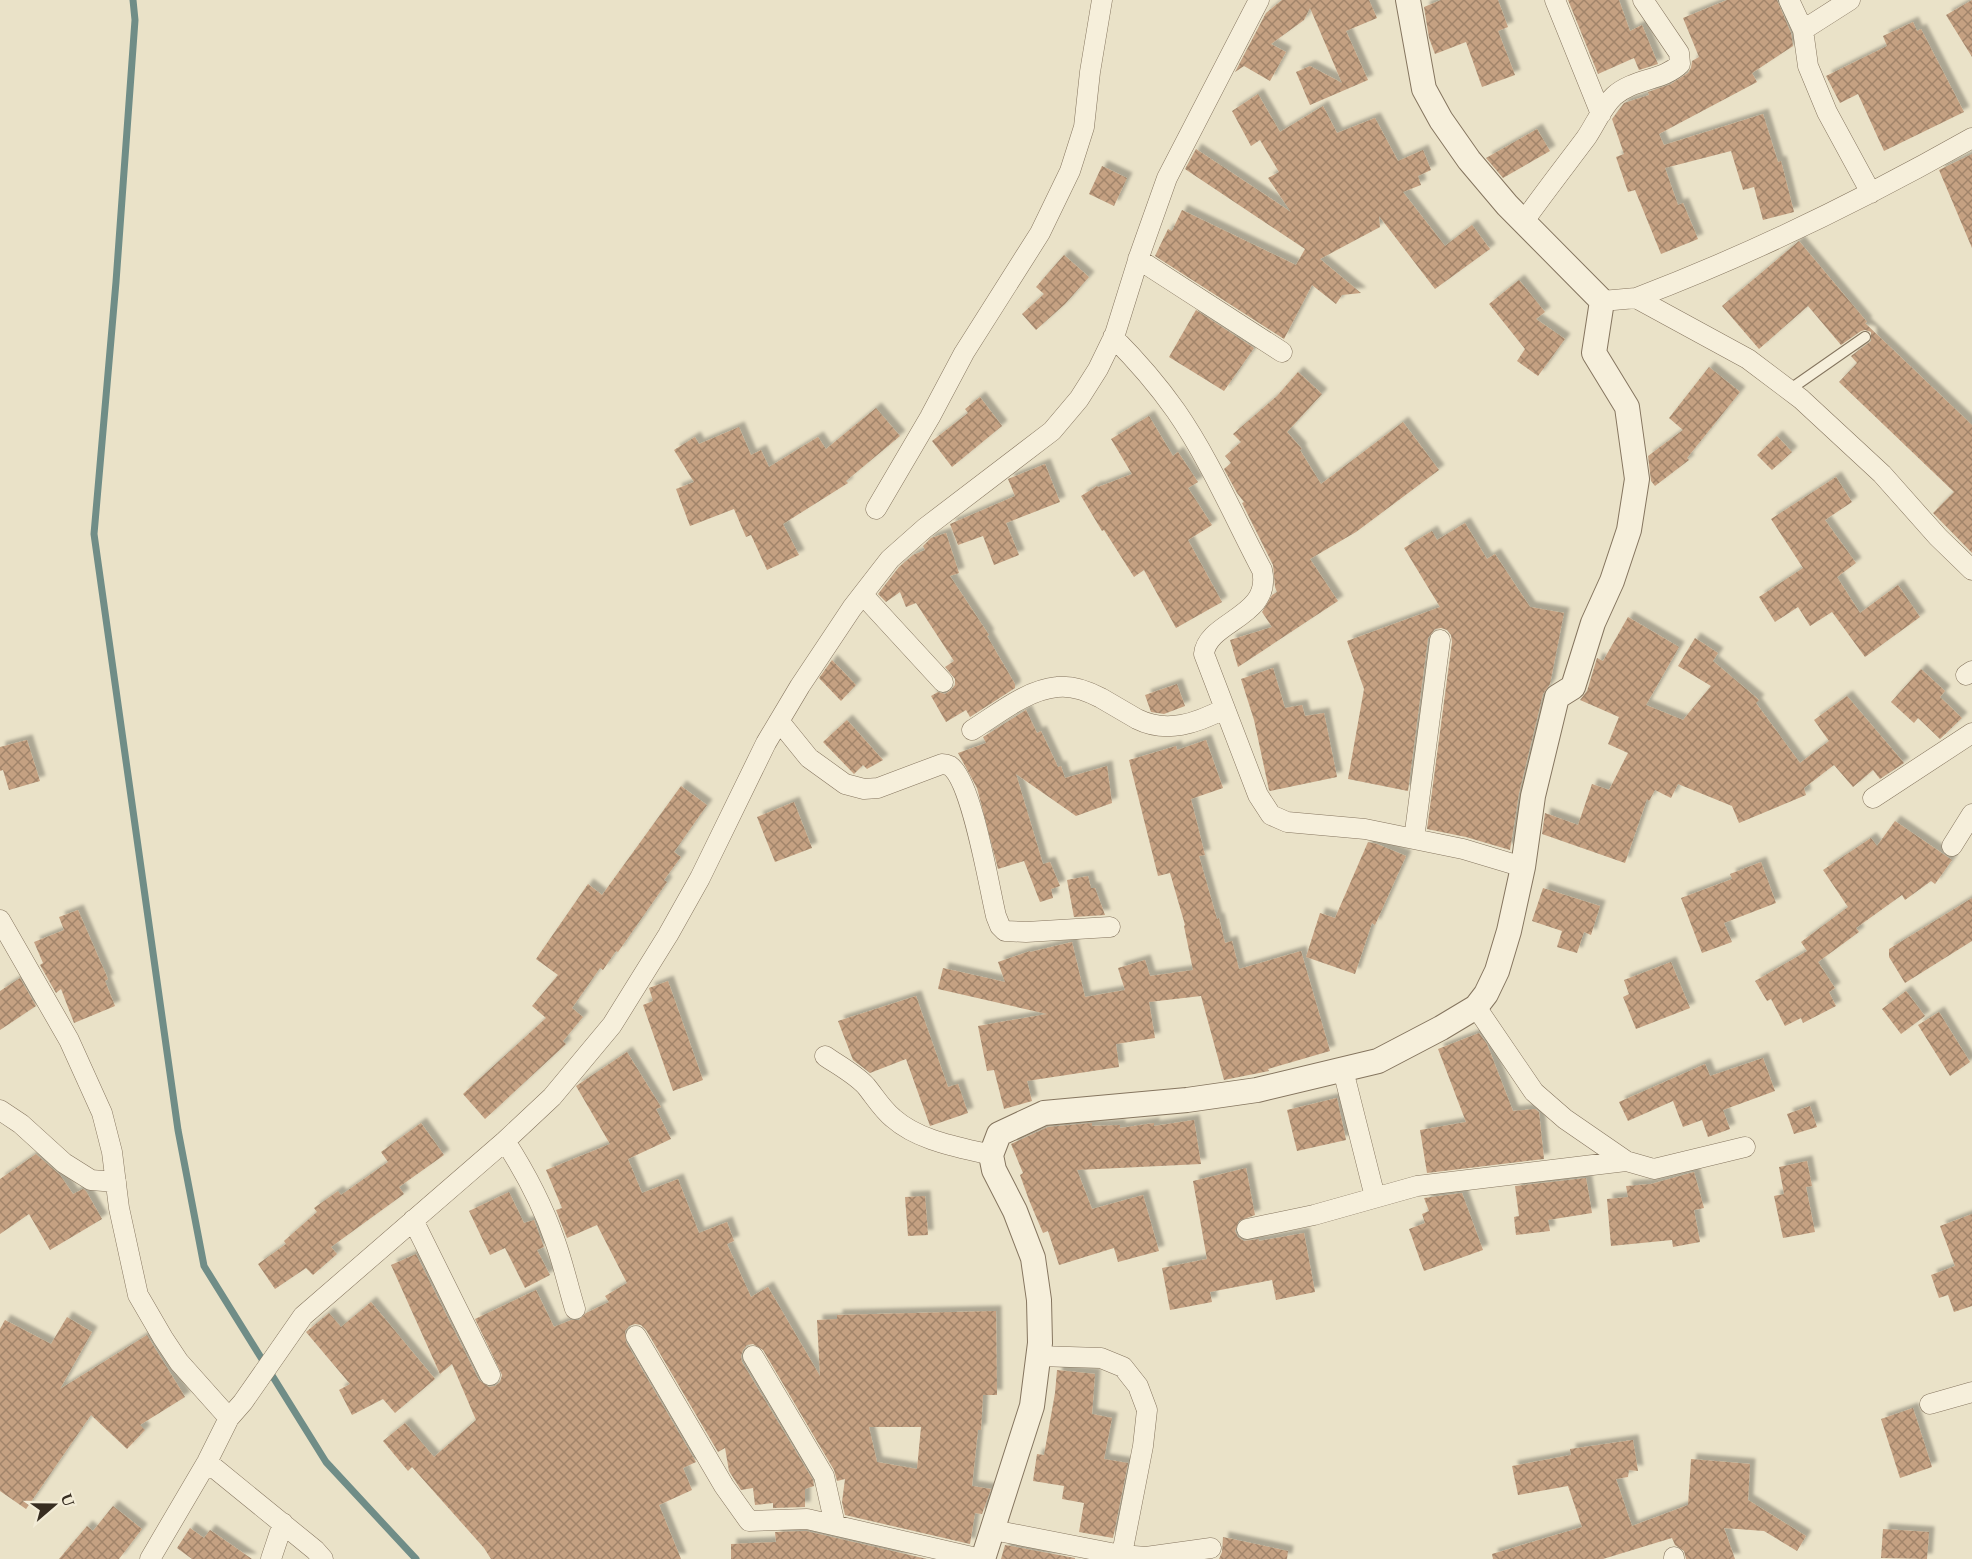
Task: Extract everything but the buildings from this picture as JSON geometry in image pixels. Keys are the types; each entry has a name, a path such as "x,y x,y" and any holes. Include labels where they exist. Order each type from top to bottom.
{"street":[{"path":"876,509 930,417 964,353 1040,233 1070,171 1084,127 1102,0"},
{"path":"150,1559 207,1462 229,1418 243,1402 303,1317 505,1141 566,1082 612,1025 700,878 779,721 824,650 862,595 890,560 907,542 1052,431 1079,399 1098,369 1113,337 1167,178 1259,0"},
{"path":"1408,0 1424,89 1432,104 1469,160 1507,205 1602,301"},
{"path":"1555,0 1601,114"},
{"path":"1524,221 1557,174 1587,137 1613,96 1633,83 1673,71 1680,64 1679,53 1643,0"},
{"path":"1789,0 1803,30 1808,66 1827,112 1871,193"},
{"path":"1803,30 1850,0"},
{"path":"1602,301 1636,298 1725,261 1871,193 1972,138"},
{"path":"1138,259 1282,352"},
{"path":"1636,298 1748,359 1789,390 1882,474 1938,537 1972,570"},
{"path":"636,1336 724,1485 749,1521 792,1518 835,1525 982,1559 1032,1406 1040,1343 1039,1300 1033,1258 1015,1211 994,1170 991,1155 999,1134 1044,1113 1186,1100 1257,1090 1378,1061 1442,1028 1476,1007 1486,994 1497,971 1509,931 1523,867 1533,796 1557,697 1573,687 1593,623 1612,581 1629,530 1638,479 1627,407 1594,353 1602,301"},
{"path":"1113,337 1143,368 1176,412 1208,463 1262,570 1265,581 1263,592 1227,627 1208,641 1204,654 1258,795 1272,815 1287,822 1365,829 1463,849 1523,867"},
{"path":"862,595 943,682"},
{"path":"1414,839 1440,640"},
{"path":"972,730 1021,699 1057,687 1083,690 1137,718 1166,727 1184,725 1224,709"},
{"path":"779,721 809,758 844,784 864,789 878,788 942,764 949,765 956,773 967,796 996,916 1005,931 1110,927"},
{"path":"1873,798 1972,734"},
{"path":"1952,846 1972,814"},
{"path":"0,920 69,1040 102,1113 112,1152 119,1208 138,1295 179,1362 229,1418"},
{"path":"1476,1007 1534,1092 1565,1119 1626,1161 1654,1169 1745,1147"},
{"path":"825,1056 865,1085 894,1119 942,1143 991,1155"},
{"path":"1343,1070 1375,1197"},
{"path":"0,1110 21,1124 64,1163 91,1180 116,1182"},
{"path":"505,1141 521,1167 544,1214 555,1241 575,1309"},
{"path":"1247,1229 1314,1215 1416,1186 1516,1176 1626,1161"},
{"path":"413,1220 490,1375"},
{"path":"753,1356 824,1476 835,1525"},
{"path":"1038,1356 1101,1358 1123,1367 1138,1386 1147,1410 1143,1446 1121,1557"},
{"path":"1930,1404 1972,1392"},
{"path":"207,1462 283,1523 323,1559"},
{"path":"271,1559 283,1523"},
{"path":"993,1530 1121,1557 1146,1557 1211,1548"}],"lane":[{"path":"1789,390 1865,337"}],"waterway":[{"path":"133,0 135,20 116,282 94,534 178,1130 204,1266 326,1462 416,1559"}]}
